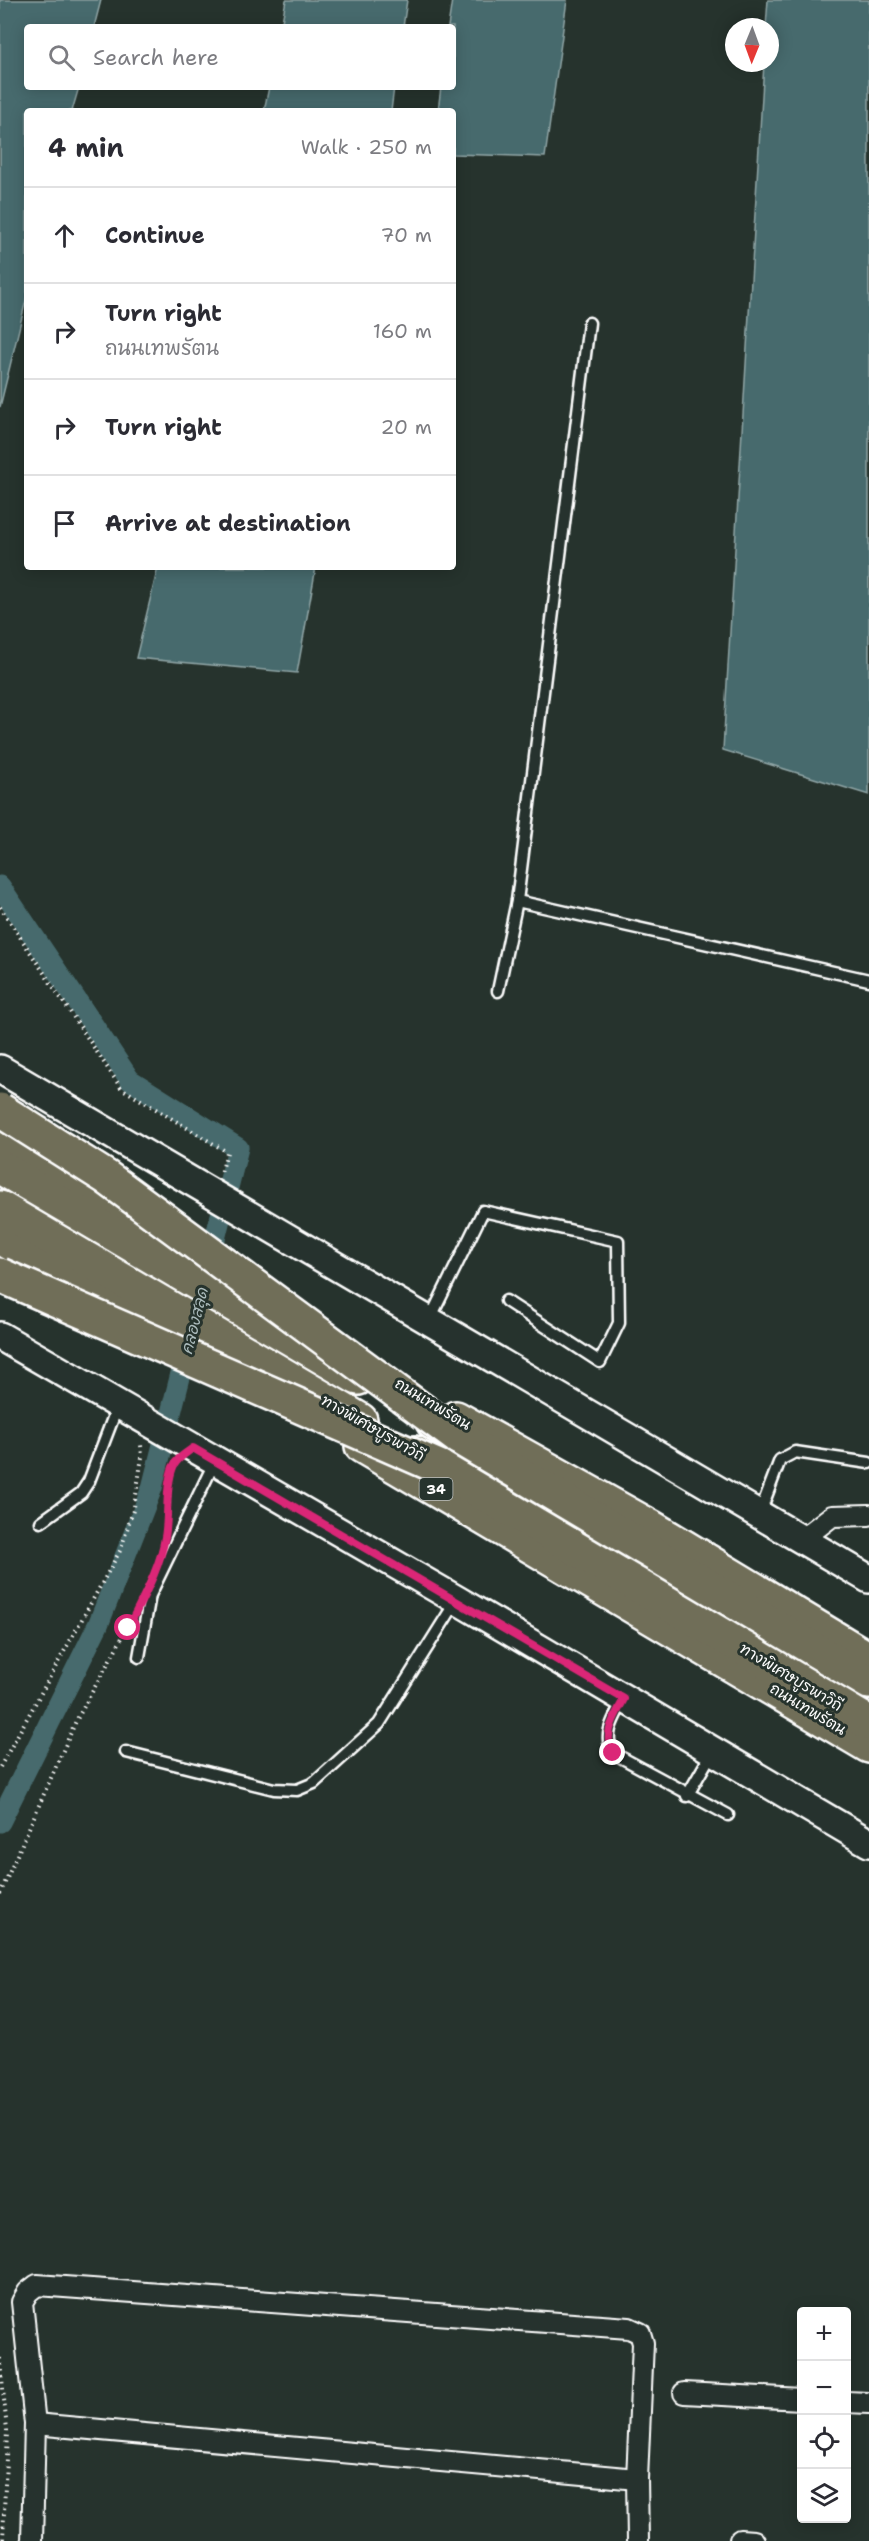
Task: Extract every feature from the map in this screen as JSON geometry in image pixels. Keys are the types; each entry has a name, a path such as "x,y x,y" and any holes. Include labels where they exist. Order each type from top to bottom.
{"highway":[{"path":"0,1110 106,1177 458,1437"},
{"name":"ถนนเทพรัตน","path":"0,1144 455,1417 651,1527 869,1659"},
{"path":"0,1167 869,1682"},
{"name":"ทางพิเศษบูรพาวิถี","path":"0,1208 869,1723"},
{"name":"ถนนเทพรัตน","path":"0,1237 429,1485 869,1746"},
{"path":"0,1275 439,1467"}],"main road":[{"path":"0,1069 869,1579"},
{"path":"1,1338 113,1415 144,1419 869,1843"}],"street":[{"path":"801,1540 832,1516 869,1515"},
{"path":"32,2541 35,2424 22,2302 28,2292 37,2285 629,2328 640,2333 643,2343 637,2479 638,2541"},
{"path":"684,2393 797,2399"},
{"path":"851,2402 869,2403"},
{"path":"35,2424 637,2479"}],"lane":[{"path":"498,991 517,901 589,323"},
{"path":"517,901 869,980"},
{"path":"428,1321 483,1211 618,1241 619,1323 600,1362 506,1301"},
{"path":"41,1522 81,1493 89,1481 113,1415"},
{"path":"139,1657 150,1595 196,1450"},
{"path":"758,1515 780,1460 795,1452 869,1463"},
{"path":"126,1752 274,1789 297,1790 314,1783 379,1724 457,1600"},
{"path":"624,1699 608,1731 607,1743 613,1753 687,1796 728,1815"},
{"path":"687,1796 713,1751"}],"path":[{"path":"0,907 121,1088 227,1152 223,1174 186,1179"},
{"path":"0,1767 109,1572 130,1526 142,1450 113,1415"},
{"path":"166,1528 173,1466 179,1458 196,1450"},
{"path":"0,1894 76,1721 133,1619"},
{"path":"0,2358 7,2430 3,2541"}],"water":[{"path":"0,0 101,0 95,24 24,24 24,90 78,90 73,108 24,108 24,308 0,407"},
{"path":"286,0 407,0 403,24 282,24"},
{"path":"452,0 567,0 545,157 456,154 456,108 438,108 441,90 456,90 456,24 448,24"},
{"path":"768,0 869,0 869,795 723,750 763,72 779,72 779,18 767,18"},
{"path":"268,90 394,90 391,108 265,108"},
{"path":"157,570 315,570 297,673 136,658"}],"waterway":[{"name":"คลองสลุด","path":"0,886 130,1080 238,1148 152,1488 98,1625 0,1822"}],"route":[{"path":"128,1628 151,1581 165,1539 173,1466 179,1458 193,1448 624,1699 608,1731 607,1743 613,1753"}]}
